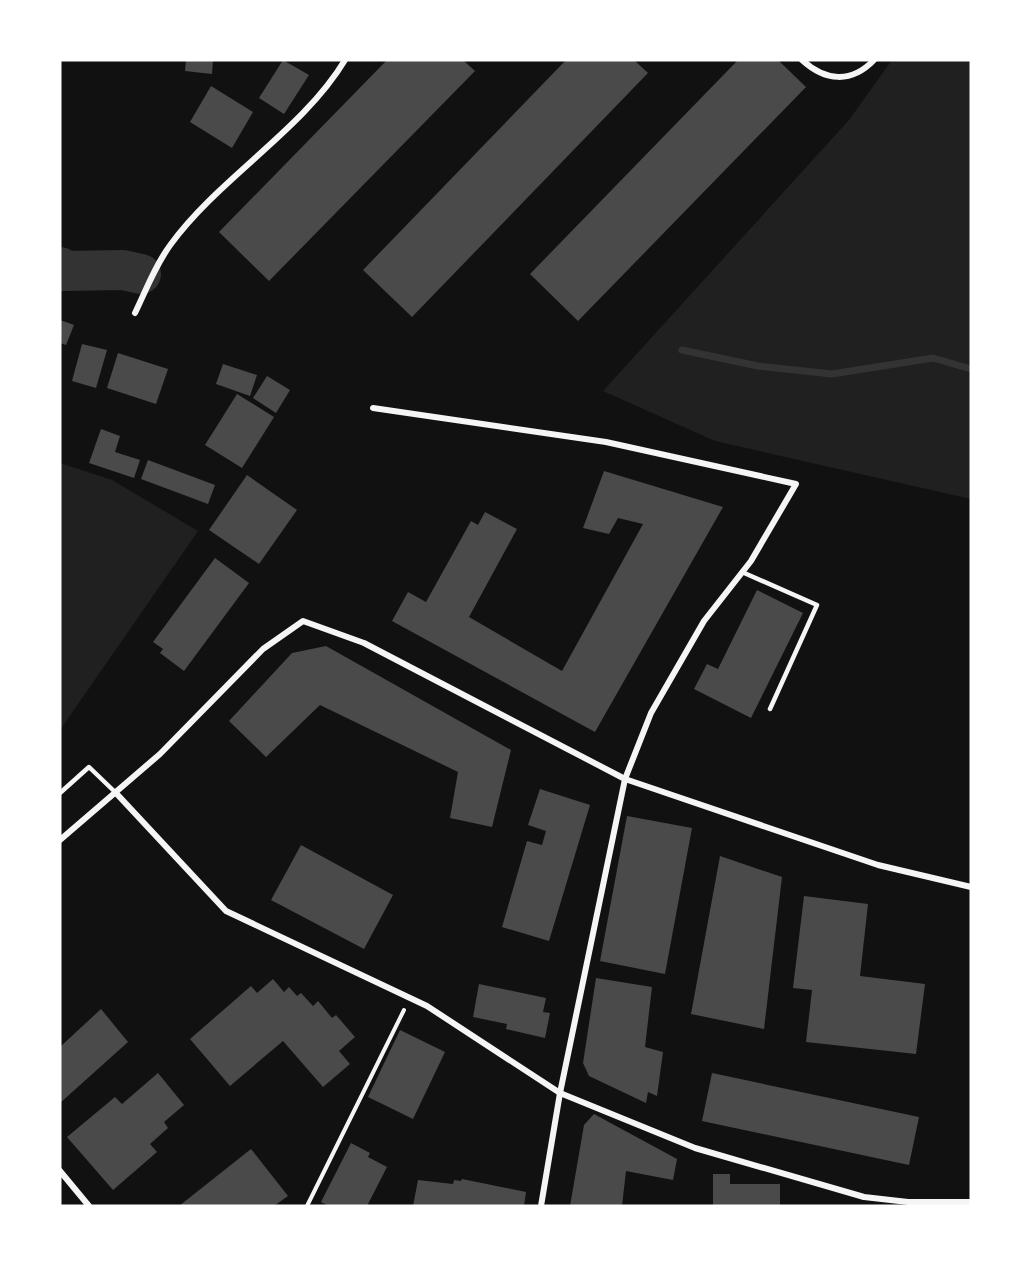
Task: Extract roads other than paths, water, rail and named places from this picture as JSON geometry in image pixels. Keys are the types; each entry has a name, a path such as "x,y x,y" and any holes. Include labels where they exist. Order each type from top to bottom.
{"street":[{"path":"135,313 171,244 335,76 345,60"},
{"path":"802,60 813,70 836,78 862,72 874,60"},
{"path":"373,408 606,442 796,484 742,572 704,621 651,713 625,779 560,1094 541,1206"},
{"path":"60,840 160,754 263,649 303,621 364,643 625,779 878,865 971,887"},
{"path":"115,792 225,911 427,1006 560,1094 695,1148 864,1197 908,1202 971,1202"},
{"path":"60,1171 89,1206"}],"lane":[{"path":"742,572 817,605 770,709"},
{"path":"60,793 89,767 115,792"}],"waterway":[{"path":"60,267 64,271 123,270 141,274"},
{"path":"682,350 758,366 832,374 933,358 971,369"}]}
